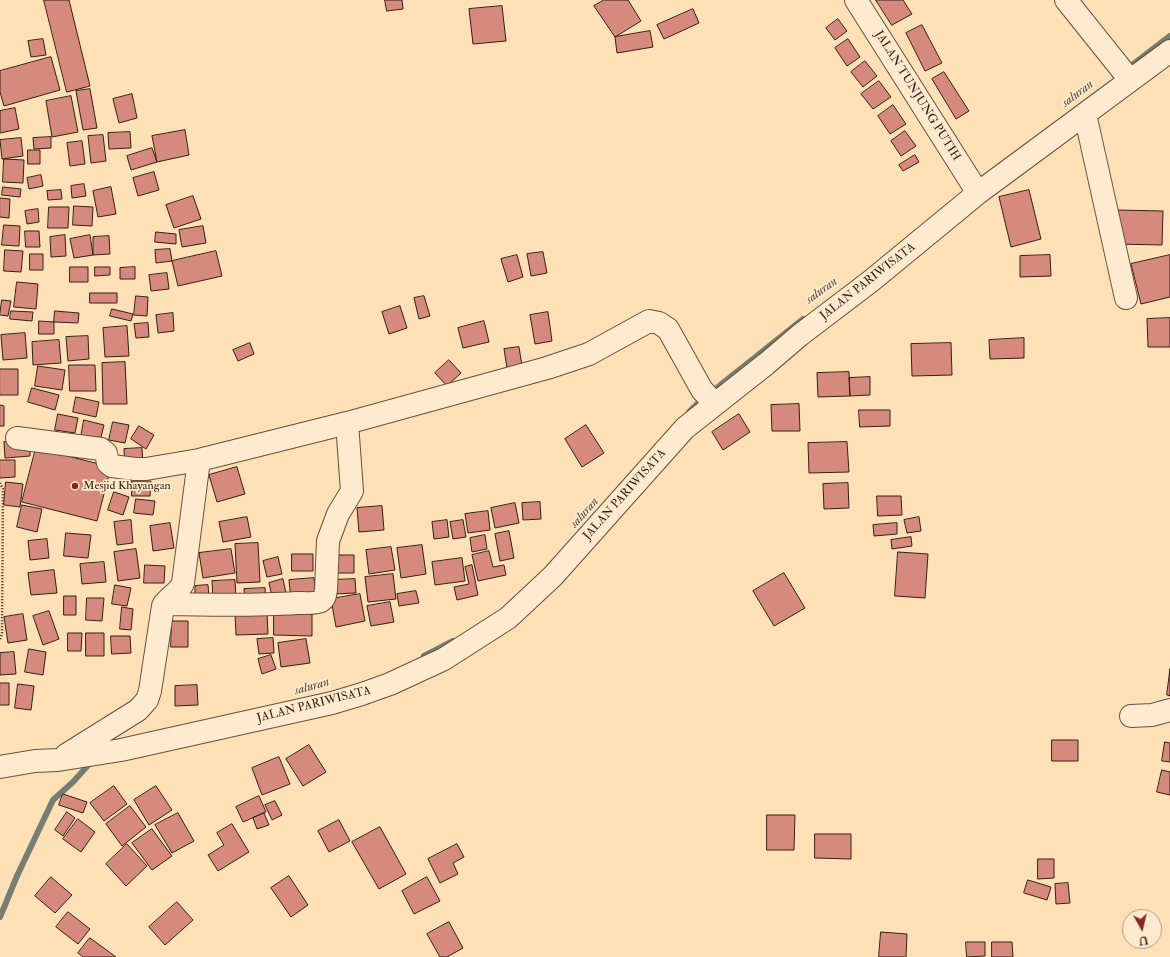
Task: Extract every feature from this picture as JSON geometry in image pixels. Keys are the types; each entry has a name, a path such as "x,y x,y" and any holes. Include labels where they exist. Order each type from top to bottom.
{"street":[{"name":"JALAN TUNJUNG PUTIH","path":"856,0 974,186"},
{"path":"1066,0 1126,74"},
{"name":"JALAN PARIWISATA","path":"0,767 121,750 332,703 390,684 444,659 508,618 531,598 553,576 685,428 709,397 766,364 806,330 871,281 974,186 1085,114 1126,74 1170,51"},
{"path":"1085,114 1126,298"},
{"path":"17,438 101,449 105,452 108,463 112,466 124,469 146,469 200,460 347,423 547,368 589,354 649,321 659,323 668,328 709,397"},
{"path":"164,604 279,605 316,602 322,600 325,597 326,590 328,541 338,514 352,491 347,423"},
{"path":"58,760 138,710 147,700 150,691 164,604 180,589 183,583 200,460"},
{"path":"1131,716 1152,714 1170,710"}],"path":[{"path":"0,483 3,490 2,632 0,640"}],"building":[{"path":"44,0 69,0 90,86 67,92"},
{"path":"385,0 402,0 403,9 387,11"},
{"path":"604,0 628,0 641,21 615,37 594,6"},
{"path":"876,0 903,0 912,14 892,25"},
{"path":"502,6 506,41 473,44 469,9"},
{"path":"693,9 699,23 664,39 657,25"},
{"path":"838,19 847,31 835,40 826,28"},
{"path":"922,25 942,63 925,71 906,33"},
{"path":"650,31 653,47 617,53 615,37"},
{"path":"43,39 46,55 31,57 28,41"},
{"path":"848,39 860,57 847,66 835,48"},
{"path":"51,57 60,90 4,106 0,92 0,71"},
{"path":"865,61 877,76 863,87 851,72"},
{"path":"944,72 969,111 956,119 932,79"},
{"path":"879,81 891,97 873,109 861,94"},
{"path":"90,89 97,128 83,130 76,91"},
{"path":"132,94 137,118 119,123 113,99"},
{"path":"71,96 78,132 52,137 46,101"},
{"path":"893,105 906,124 890,134 878,116"},
{"path":"15,108 19,129 0,133 0,111"},
{"path":"185,130 189,155 157,162 152,136"},
{"path":"905,131 916,146 901,156 891,141"},
{"path":"130,132 131,148 109,149 108,133"},
{"path":"103,135 106,161 91,163 88,136"},
{"path":"51,137 51,148 34,149 33,138"},
{"path":"21,138 23,156 2,159 0,140"},
{"path":"82,141 85,164 70,166 67,143"},
{"path":"152,148 157,162 131,170 127,156"},
{"path":"28,150 40,150 40,164 28,164"},
{"path":"915,155 919,162 903,171 899,165"},
{"path":"4,159 24,160 23,183 3,182"},
{"path":"154,172 159,190 138,196 133,178"},
{"path":"41,175 43,186 29,189 27,178"},
{"path":"84,184 86,196 72,198 71,186"},
{"path":"3,187 21,189 20,197 2,195"},
{"path":"111,187 116,214 98,217 93,191"},
{"path":"61,190 62,199 48,200 47,191"},
{"path":"1029,190 1041,239 1011,247 999,197"},
{"path":"193,196 201,219 174,228 166,205"},
{"path":"0,198 10,199 9,218 0,217"},
{"path":"74,206 93,207 92,226 73,225"},
{"path":"49,207 69,207 68,228 48,228"},
{"path":"38,209 39,222 27,224 25,211"},
{"path":"1116,210 1163,211 1162,245 1115,244"},
{"path":"4,225 20,226 19,246 2,245"},
{"path":"203,226 206,243 182,247 179,230"},
{"path":"25,231 39,231 40,247 26,247"},
{"path":"156,232 176,234 176,244 155,242"},
{"path":"65,235 66,256 51,257 50,237"},
{"path":"90,235 93,255 74,258 70,239"},
{"path":"109,236 110,254 93,255 93,237"},
{"path":"170,249 172,261 156,263 155,250"},
{"path":"5,250 23,251 21,272 4,271"},
{"path":"216,251 222,276 178,286 172,261"},
{"path":"543,252 547,273 531,276 527,254"},
{"path":"30,254 43,254 43,270 30,270"},
{"path":"517,255 523,277 508,282 501,259"},
{"path":"1050,255 1051,276 1020,277 1020,256"},
{"path":"1170,255 1170,297 1141,304 1131,264"},
{"path":"70,267 88,267 88,282 70,282"},
{"path":"95,267 110,267 110,275 95,276"},
{"path":"135,267 135,279 120,279 120,268"},
{"path":"167,273 169,289 151,291 149,275"},
{"path":"17,282 38,284 36,309 14,307"},
{"path":"90,293 117,293 117,303 90,303"},
{"path":"136,296 148,297 147,316 134,315"},
{"path":"424,296 430,316 419,319 414,298"},
{"path":"2,300 11,301 8,316 0,315"},
{"path":"400,306 407,328 389,334 382,312"},
{"path":"112,309 133,314 131,321 110,316"},
{"path":"11,311 33,312 32,321 10,319"},
{"path":"55,311 79,313 78,323 54,322"},
{"path":"548,312 552,341 535,344 530,315"},
{"path":"173,313 174,331 158,333 156,315"},
{"path":"1170,318 1170,347 1148,347 1147,319"},
{"path":"39,321 54,322 54,334 39,334"},
{"path":"484,321 489,342 463,348 458,328"},
{"path":"148,323 149,337 136,338 134,324"},
{"path":"127,326 129,356 105,357 103,328"},
{"path":"25,333 27,358 3,360 1,335"},
{"path":"88,336 89,359 68,361 66,337"},
{"path":"1024,338 1024,358 990,359 989,340"},
{"path":"59,340 61,363 33,365 32,342"},
{"path":"250,343 254,354 238,361 233,350"},
{"path":"951,343 952,375 912,376 911,344"},
{"path":"519,347 522,366 507,368 504,349"},
{"path":"449,360 461,373 447,386 435,373"},
{"path":"125,362 127,404 103,404 102,363"},
{"path":"69,365 95,365 96,391 70,391"},
{"path":"38,366 65,370 62,390 35,386"},
{"path":"0,369 18,369 18,395 0,395"},
{"path":"849,372 850,396 818,397 817,373"},
{"path":"870,377 870,395 850,396 849,378"},
{"path":"32,388 59,395 55,410 28,402"},
{"path":"76,397 99,402 96,417 73,412"},
{"path":"799,404 800,431 772,431 771,405"},
{"path":"0,405 4,406 4,426 0,426"},
{"path":"859,410 890,410 890,426 860,427"},
{"path":"58,414 78,418 75,433 55,430"},
{"path":"739,414 750,432 723,450 712,432"},
{"path":"84,420 104,425 100,441 81,437"},
{"path":"113,422 129,425 125,443 109,440"},
{"path":"586,425 604,453 582,467 565,439"},
{"path":"139,426 154,435 146,449 131,439"},
{"path":"30,441 30,456 5,458 4,442"},
{"path":"847,442 849,472 809,473 808,443"},
{"path":"36,448 111,467 97,521 22,502"},
{"path":"142,448 143,465 125,466 124,449"},
{"path":"0,460 15,460 15,477 0,478"},
{"path":"237,467 245,494 217,502 209,475"},
{"path":"132,481 151,481 150,496 132,496"},
{"path":"6,482 23,484 20,507 4,505"},
{"path":"848,483 849,508 824,509 823,484"},
{"path":"114,492 129,497 123,515 108,510"},
{"path":"877,496 901,496 902,515 878,516"},
{"path":"136,499 155,501 153,515 134,513"},
{"path":"540,502 541,519 523,520 522,503"},
{"path":"515,503 519,523 495,528 491,508"},
{"path":"22,505 42,509 37,532 17,527"},
{"path":"382,506 384,530 359,532 357,508"},
{"path":"488,511 490,530 468,533 465,514"},
{"path":"247,517 251,537 223,542 219,522"},
{"path":"919,517 921,531 907,533 904,520"},
{"path":"131,520 133,543 117,545 114,522"},
{"path":"447,520 449,537 434,539 432,522"},
{"path":"463,520 466,537 453,539 450,522"},
{"path":"170,523 174,548 153,551 150,526"},
{"path":"897,523 897,534 874,536 873,525"},
{"path":"509,531 514,558 500,561 495,534"},
{"path":"66,533 91,535 88,558 64,556"},
{"path":"485,535 487,549 472,552 470,538"},
{"path":"911,537 912,546 892,549 891,540"},
{"path":"47,539 49,558 30,560 28,541"},
{"path":"258,543 260,582 237,583 235,544"},
{"path":"422,545 426,574 401,578 397,548"},
{"path":"391,547 395,570 369,574 366,550"},
{"path":"136,549 140,578 118,581 114,552"},
{"path":"231,549 235,573 203,578 199,553"},
{"path":"489,551 493,567 504,565 506,575 478,581 472,555"},
{"path":"898,552 928,554 925,598 895,596"},
{"path":"292,554 313,554 313,571 292,571"},
{"path":"334,555 354,555 354,573 334,573"},
{"path":"278,557 282,574 267,577 263,561"},
{"path":"462,558 465,581 435,585 432,562"},
{"path":"104,562 106,582 82,584 80,564"},
{"path":"145,565 165,566 164,583 144,583"},
{"path":"472,565 478,595 457,600 454,587 469,584 465,567"},
{"path":"54,570 57,593 31,595 28,573"},
{"path":"784,573 805,608 774,626 753,591"},
{"path":"393,574 396,599 368,602 365,577"},
{"path":"314,578 316,597 291,600 289,580"},
{"path":"283,579 287,598 273,601 269,583"},
{"path":"355,579 356,593 334,594 333,580"},
{"path":"235,580 236,599 213,601 212,581"},
{"path":"115,585 131,588 127,606 112,604"},
{"path":"208,585 209,597 195,597 195,586"},
{"path":"265,588 266,600 245,602 244,589"},
{"path":"416,591 419,603 399,606 397,594"},
{"path":"360,594 365,621 336,627 331,599"},
{"path":"64,596 76,596 76,615 64,615"},
{"path":"87,598 104,598 102,621 86,620"},
{"path":"390,602 394,622 371,626 367,606"},
{"path":"122,607 133,609 131,630 120,629"},
{"path":"49,611 59,639 43,645 33,616"},
{"path":"267,613 268,634 236,635 235,614"},
{"path":"274,613 312,613 312,636 274,635"},
{"path":"23,614 27,640 8,643 4,617"},
{"path":"172,621 188,621 188,647 171,647"},
{"path":"68,633 82,633 81,651 68,651"},
{"path":"86,633 104,633 104,656 86,656"},
{"path":"111,636 130,636 131,653 112,654"},
{"path":"273,638 274,653 259,654 257,639"},
{"path":"306,639 310,663 281,667 278,643"},
{"path":"29,649 46,652 43,675 25,672"},
{"path":"14,652 16,674 0,675 0,653"},
{"path":"271,655 276,669 262,674 258,659"},
{"path":"1170,669 1170,696 1167,695"},
{"path":"0,683 9,683 9,705 0,705"},
{"path":"18,684 34,686 31,710 15,708"},
{"path":"197,685 198,705 175,706 175,686"},
{"path":"1052,740 1078,740 1078,761 1052,761"},
{"path":"1165,742 1170,743 1170,762 1162,761"},
{"path":"309,745 326,772 303,786 286,759"},
{"path":"279,757 290,784 262,795 252,768"},
{"path":"1162,770 1170,772 1170,795 1157,792"},
{"path":"114,786 127,804 104,821 90,803"},
{"path":"156,786 172,810 149,825 134,800"},
{"path":"63,794 87,802 83,813 59,805"},
{"path":"259,796 266,812 243,822 236,807"},
{"path":"275,801 282,815 272,820 265,805"},
{"path":"130,806 146,827 122,846 106,824"},
{"path":"67,812 75,818 63,836 55,830"},
{"path":"178,813 194,841 172,853 155,825"},
{"path":"264,813 269,825 257,829 253,818"},
{"path":"767,815 795,815 794,850 767,850"},
{"path":"78,819 95,832 81,852 63,839"},
{"path":"339,820 350,841 329,852 318,831"},
{"path":"232,824 249,852 218,871 208,855 224,845 217,833"},
{"path":"380,827 406,874 379,889 352,842"},
{"path":"152,829 172,856 152,870 132,843"},
{"path":"815,834 851,834 851,859 815,858"},
{"path":"127,844 147,866 126,886 106,864"},
{"path":"457,844 464,857 453,863 458,874 440,883 428,859"},
{"path":"1038,859 1054,859 1054,878 1038,879"},
{"path":"289,876 308,905 291,917 271,888"},
{"path":"51,877 72,895 55,913 35,896"},
{"path":"427,877 440,901 414,914 402,891"},
{"path":"1028,880 1051,887 1047,900 1024,893"},
{"path":"1068,883 1070,903 1056,904 1055,884"},
{"path":"177,902 193,920 165,945 149,927"},
{"path":"68,912 90,929 78,944 56,927"},
{"path":"449,922 463,948 447,957 440,957 427,934"},
{"path":"881,932 907,934 906,957 879,957"},
{"path":"90,938 116,957 83,957 78,953"},
{"path":"966,942 985,942 985,956 967,957"},
{"path":"992,942 1012,942 1013,957 992,957"}],"waterway":[{"name":"saluran","path":"1127,69 1170,36"},
{"name":"saluran","path":"689,412 699,402 803,319"},
{"name":"saluran","path":"424,656 453,641"},
{"name":"saluran","path":"0,917 17,876 53,800 73,782 91,762"}],"place":[{"name":"Mesjid Khayangan","path":"75,486"}]}
